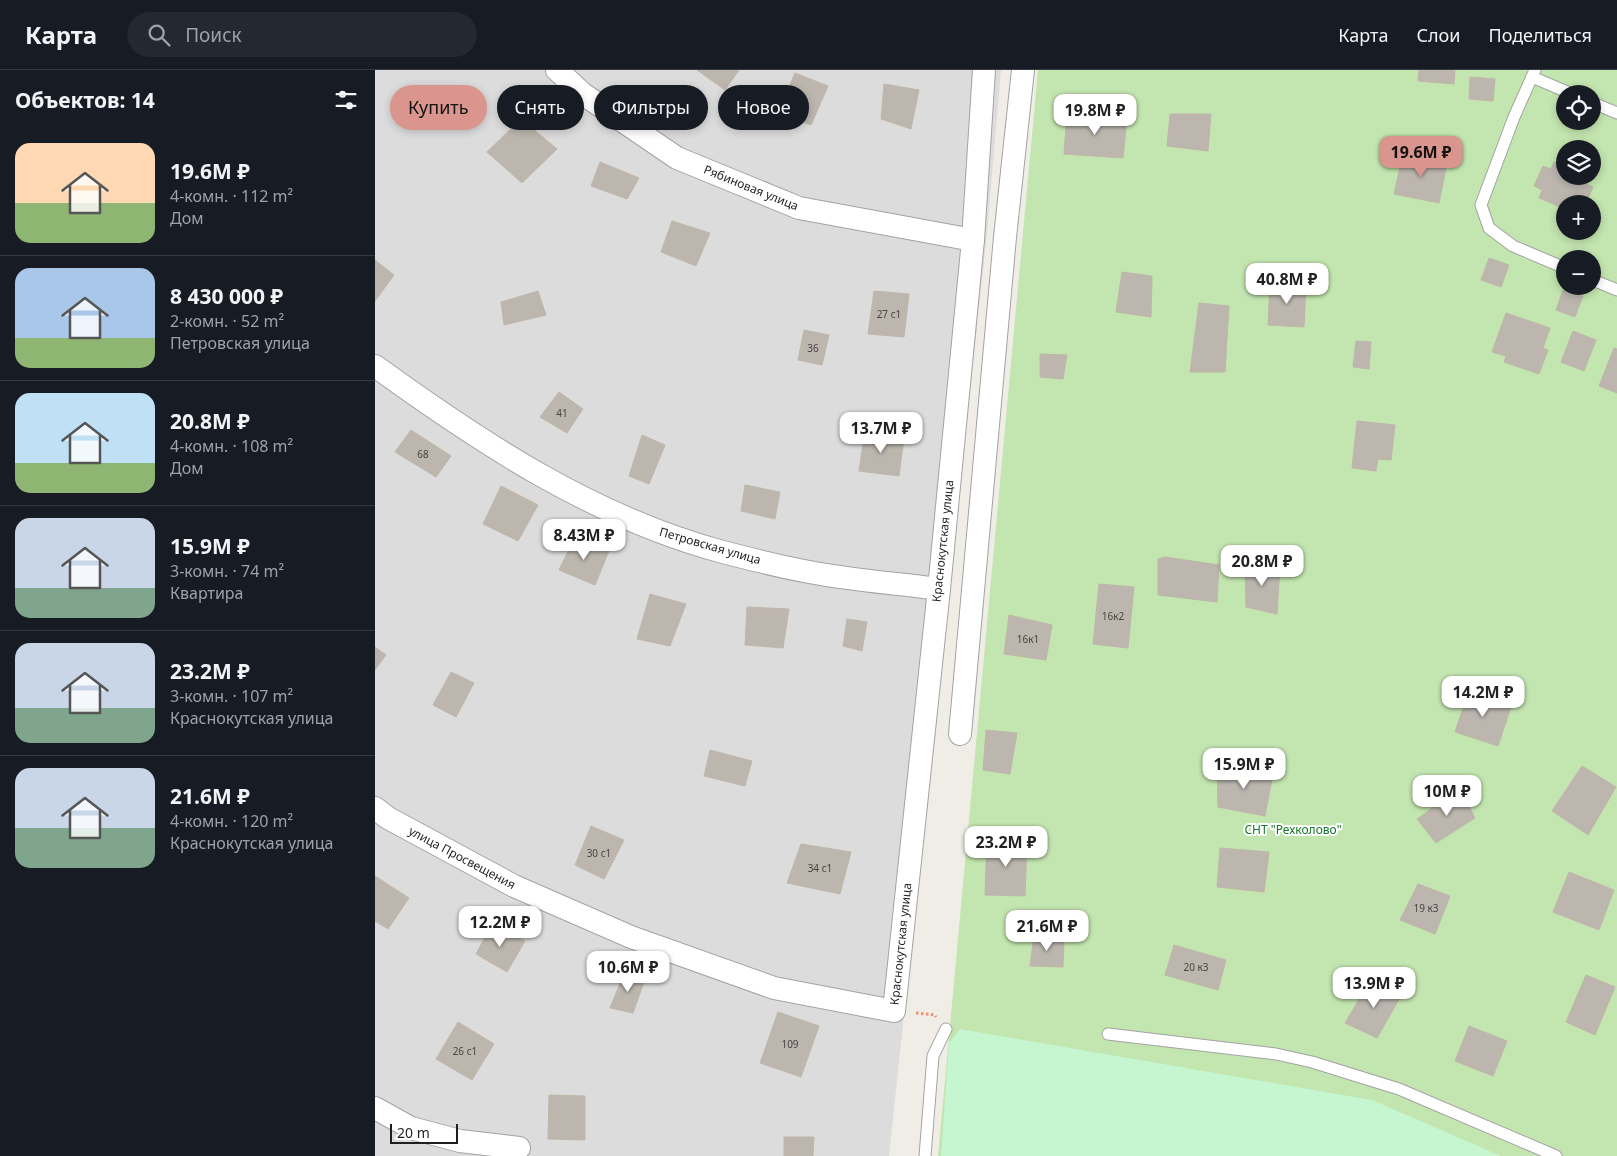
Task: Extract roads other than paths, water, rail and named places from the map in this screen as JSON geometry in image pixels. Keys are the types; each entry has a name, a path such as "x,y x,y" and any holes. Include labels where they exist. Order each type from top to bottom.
{"street":[{"name":"Рябиновая улица","path":"557,70 583,94 677,158 695,166 799,208 973,240"},
{"name":"Краснокутская улица","path":"894,1011 939,589 973,240 984,70"},
{"path":"961,734 1005,237 1023,70"},
{"name":"Петровская улица","path":"375,366 429,405 532,472 638,524 721,551 805,571 939,589"},
{"name":"улица Просвещения","path":"375,808 388,818 515,886 631,938 774,988 894,1011"},
{"path":"375,1108 411,1128 460,1141 519,1148"}],"lane":[{"path":"1556,85 1534,73 1514,117 1481,206 1489,228 1513,246 1556,264"},
{"path":"1601,106 1617,113"},
{"path":"1601,283 1617,290"},
{"path":"925,1156 933,1056 946,1030"},
{"path":"1108,1034 1276,1054 1312,1062 1399,1089 1556,1156"}],"park label":[{"name":"СНТ \"Рехколово\"","path":"1293,830"}]}
